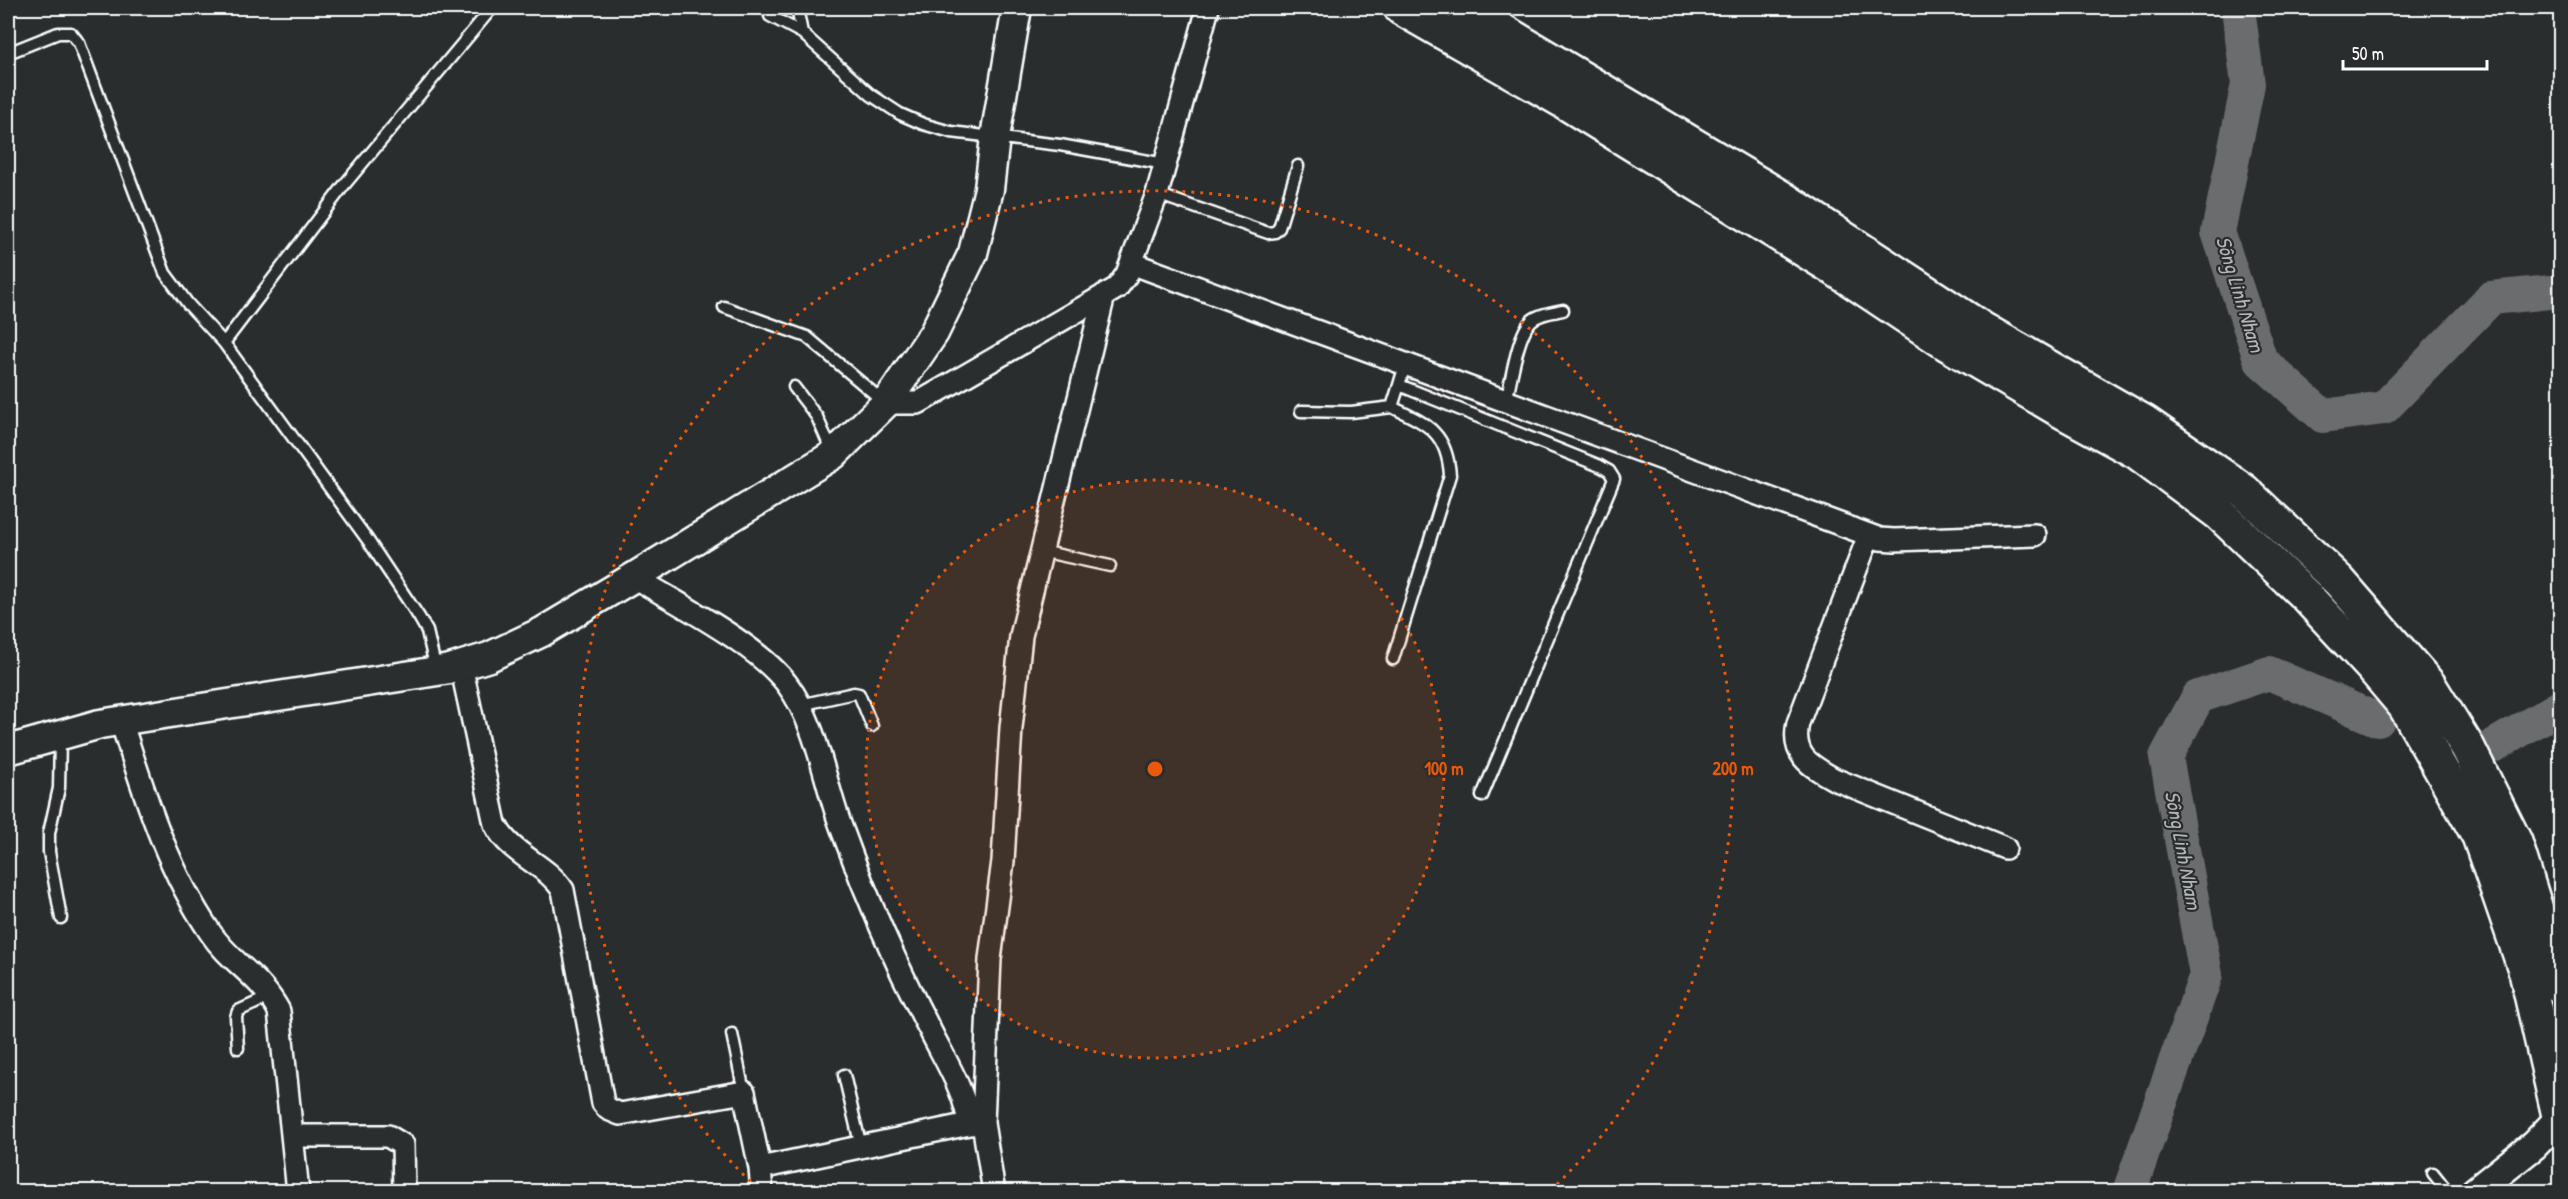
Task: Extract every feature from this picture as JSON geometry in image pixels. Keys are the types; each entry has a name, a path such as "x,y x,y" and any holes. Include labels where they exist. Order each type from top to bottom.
{"highway":[{"path":"1401,8 1565,102 1835,269 1946,343 2137,452 2220,514 2307,597 2405,706 2479,836 2526,972 2560,1119"},
{"path":"1464,8 1782,198 1982,329 2144,422 2244,491 2339,581 2429,685 2468,748 2515,842 2560,986"}],"street":[{"path":"8,750 121,721 449,668 489,657 542,632 833,455 886,403 934,333 973,253 989,189 995,137 1017,8"},
{"path":"886,403 918,403 1117,288 1127,274 1157,194 1208,8"},
{"path":"1131,264 1402,375 1506,402 1869,535 1894,540 2035,535"},
{"path":"976,1124 990,959 1005,831 1012,705 1022,636 1104,295"},
{"path":"1869,535 1798,723 1796,743 1801,755 1813,768 1834,779 2004,848"},
{"path":"634,577 755,654 786,683 800,705 808,723 843,832 872,908 897,965 976,1124 994,1191"},
{"path":"449,668 495,824 501,836 555,879 563,891 603,1103 608,1109 620,1114 744,1092 760,1168 762,1191"},
{"path":"121,721 156,829 181,886 216,942 258,980 279,1011 298,1191"},
{"path":"2475,1191 2534,1145 2560,1119"},
{"path":"760,1168 976,1124"},
{"path":"294,1136 388,1136 395,1138 403,1145 404,1191"}],"lane":[{"path":"224,343 345,183 492,8"},
{"path":"797,8 802,33"},
{"path":"770,16 802,33 871,95 900,114 923,124 951,132 1060,145 1165,164"},
{"path":"8,53 58,33 71,33 79,44 165,273 188,304 224,343 356,524 419,617 449,668"},
{"path":"1157,194 1268,233 1275,232 1279,228 1298,166"},
{"path":"724,307 807,337 886,403"},
{"path":"1506,402 1522,335 1528,323 1537,316 1563,310"},
{"path":"1392,407 1402,375 1600,466 1609,471 1614,479 1482,796"},
{"path":"795,387 817,417 833,455"},
{"path":"1301,411 1351,412 1392,407 1426,424 1437,433 1449,457 1450,475 1393,659"},
{"path":"1041,551 1110,566"},
{"path":"800,705 854,693 859,694 872,726"},
{"path":"60,735 59,788 49,842 61,918"},
{"path":"238,1048 236,1017 238,1011 271,996"},
{"path":"732,1034 744,1092"},
{"path":"844,1075 861,1147"},
{"path":"2433,1173 2448,1191"}],"waterway":[{"name":"Sông Linh Nham","path":"2238,8 2248,84 2218,232 2261,361 2323,416 2384,408 2491,298 2560,291"},
{"name":"Sông Linh Nham","path":"2129,1192 2206,975 2166,757 2198,697 2269,673 2378,720"},
{"name":"Sông Linh Nham","path":"2495,745 2560,707"}]}
